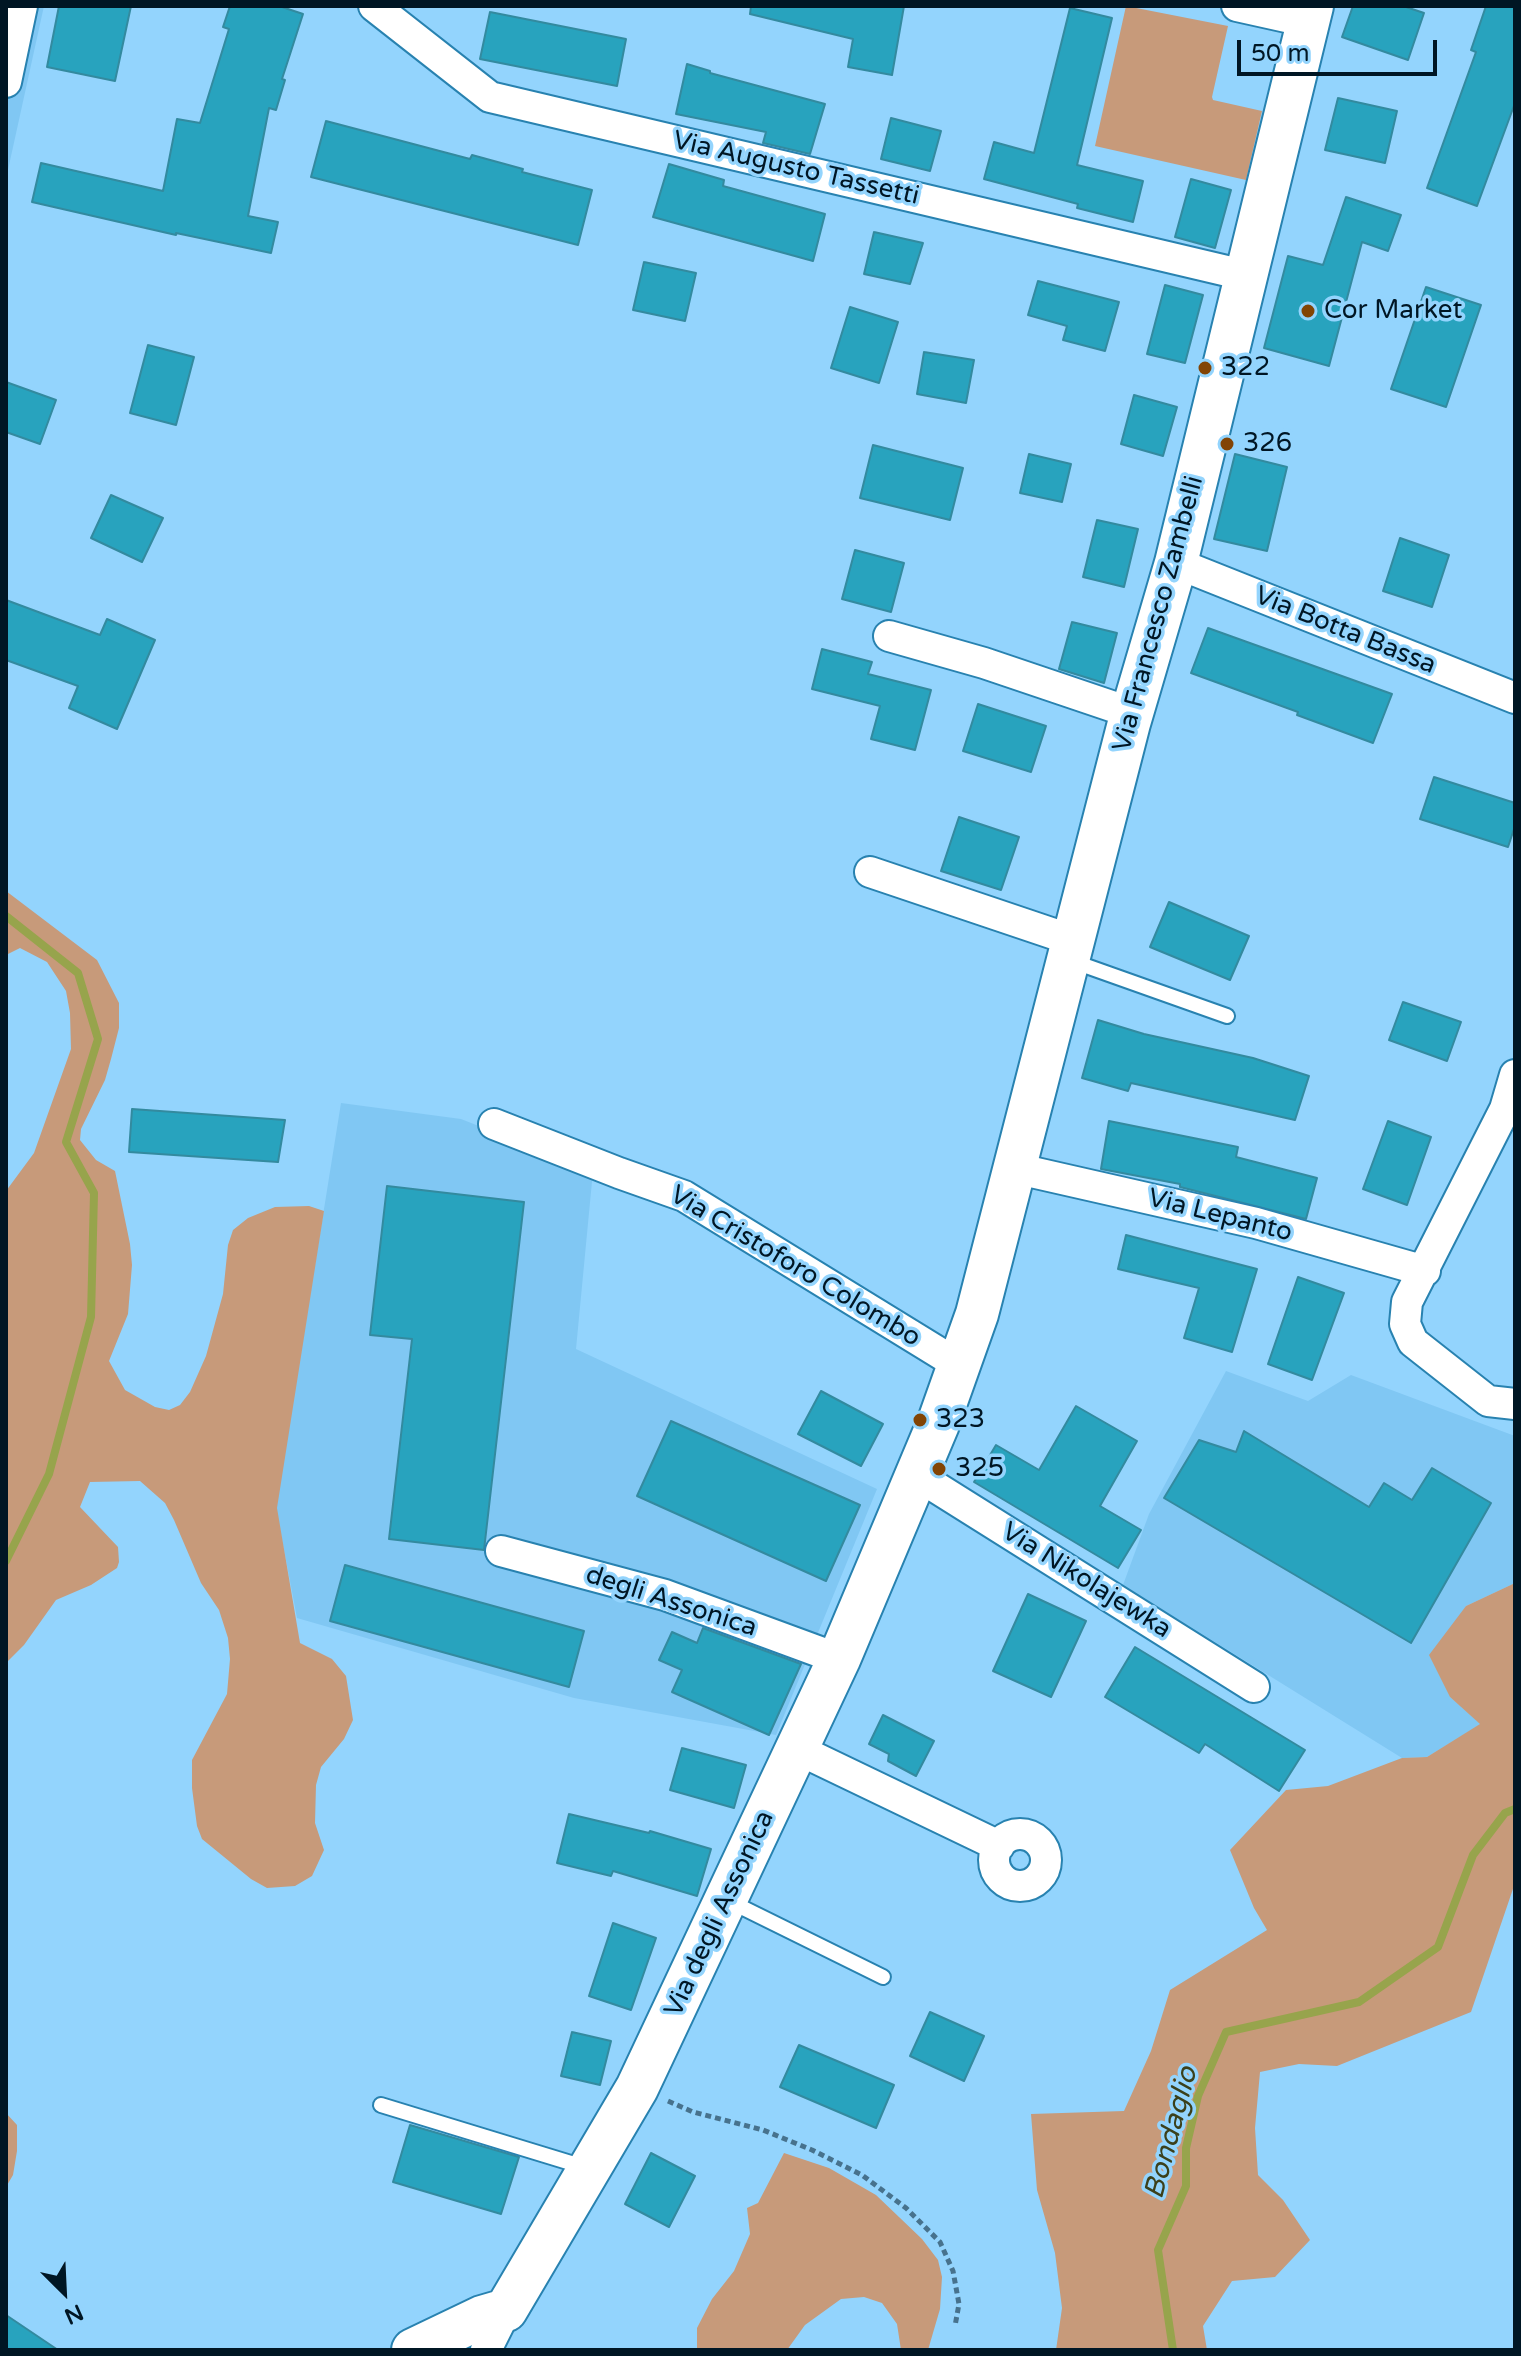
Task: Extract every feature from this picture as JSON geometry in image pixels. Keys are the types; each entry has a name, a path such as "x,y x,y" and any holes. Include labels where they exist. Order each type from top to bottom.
{"main road":[{"name":"Via Francesco Zambelli","path":"920,1469 977,1314 1132,713 1176,563 1310,14"},
{"name":"Via degli Assonica","path":"514,2293 637,2088 839,1659 920,1469"},
{"path":"393,2350 500,2284 514,2293 434,2347"}],"street":[{"path":"6,82 22,6"},
{"name":"Via Augusto Tassetti","path":"374,6 490,97 1244,275"},
{"path":"1237,6 1310,14"},
{"name":"Via Botta Bassa","path":"1176,563 1515,698"},
{"path":"889,636 984,663 1132,713"},
{"path":"870,872 1057,935 1070,951"},
{"path":"1515,1075 1505,1109 1407,1302 1405,1324 1413,1342 1488,1401 1515,1404"},
{"name":"Via Cristoforo Colombo","path":"494,1124 684,1196 959,1365"},
{"name":"Via Lepanto","path":"1014,1168 1256,1223 1425,1271"},
{"name":"Via Nikolajewka","path":"920,1469 1254,1687"},
{"name":"degli Assonica","path":"501,1551 665,1595 839,1659"},
{"path":"797,1749 999,1846"},
{"name":"Via degli Assonica","path":"486,2350 514,2293"}],"lane":[{"path":"1070,951 1227,1016"},
{"path":"727,1900 883,1977"},
{"path":"381,2105 589,2168"}],"path":[{"path":"637,2088 693,2112 763,2130 862,2175 895,2200 940,2242 953,2271 959,2304 955,2326"}],"shaded area":[{"path":"6,6 44,6 6,179"},
{"path":"1126,6 1228,26 1212,97 1213,100 1262,111 1246,180 1095,146"},
{"path":"6,891 97,960 119,1003 119,1028 111,1059 105,1080 81,1129 80,1140 96,1160 115,1171 130,1244 132,1265 128,1314 109,1361 125,1390 155,1407 169,1410 180,1405 190,1392 206,1356 223,1294 228,1245 233,1230 248,1218 275,1207 309,1206 324,1211 277,1508 300,1643 332,1659 346,1676 353,1720 344,1739 321,1767 316,1785 315,1823 324,1850 312,1876 295,1886 267,1888 251,1879 202,1839 197,1826 192,1760 227,1694 228,1638 219,1610 201,1583 165,1503 140,1481 90,1482 80,1507 118,1547 117,1568 91,1585 56,1600 24,1645 6,1663 6,1191 34,1153 71,1049 66,991 47,962 20,948 6,955"},
{"path":"341,1103 461,1119 593,1171 576,1349 877,1489 776,1735 574,1698 297,1618 276,1508"},
{"path":"1226,1371 1308,1401 1351,1375 1515,1436 1515,1583 1466,1606 1450,1697 1481,1724 1427,1757 1402,1758 1123,1585 1149,1514"},
{"path":"1515,1583 1515,1883 1471,2012 1337,2066 1299,2064 1260,2072 1255,2128 1258,2175 1283,2200 1310,2240 1275,2277 1232,2281 1203,2326 1207,2350 1056,2350 1062,2308 1055,2253 1037,2190 1031,2114 1124,2111 1151,2051 1170,1990 1267,1930 1254,1908 1230,1850 1286,1790 1328,1786 1402,1758 1427,1757 1480,1724 1450,1697 1429,1655 1466,1606"},
{"path":"6,2113 17,2125 17,2151 13,2175 6,2187"},
{"path":"784,2153 829,2168 876,2195 922,2239 938,2260 942,2277 940,2309 928,2350 901,2350 897,2324 882,2303 864,2297 841,2299 805,2325 787,2350 697,2350 697,2328 712,2299 734,2271 750,2234 747,2208 758,2203"}],"building":[{"path":"59,6 131,6 115,81 47,67"},
{"path":"230,6 279,6 303,14 282,79 285,80 276,110 269,108 248,216 278,222 271,253 32,202 41,163 163,191 177,119 200,123 229,29 223,27"},
{"path":"751,6 904,6 892,75 848,67 853,39 750,14"},
{"path":"1353,6 1403,6 1424,13 1408,60 1342,37"},
{"path":"1486,6 1515,6 1515,103 1477,206 1427,188 1476,52 1471,50"},
{"path":"1070,8 1112,18 1077,165 1143,181 1133,222 984,179 994,142 1034,153"},
{"path":"490,12 626,39 617,86 480,59"},
{"path":"687,64 825,104 810,154 763,143 766,132 676,114"},
{"path":"1338,98 1397,111 1385,163 1325,150"},
{"path":"891,118 941,131 930,171 881,159"},
{"path":"326,121 470,159 472,155 592,190 578,245 311,177"},
{"path":"669,164 724,180 723,186 825,214 813,261 653,217"},
{"path":"1191,179 1231,190 1215,248 1175,237"},
{"name":"Cor Market","path":"1346,197 1401,215 1388,251 1362,242 1329,366 1264,348 1288,256 1323,265"},
{"path":"874,232 923,243 910,284 864,274"},
{"path":"644,262 696,273 685,321 633,310"},
{"path":"1038,281 1119,302 1105,351 1063,340 1067,326 1028,315"},
{"path":"1165,285 1203,295 1185,363 1147,354"},
{"path":"1426,287 1481,305 1446,407 1391,389"},
{"path":"850,307 898,322 879,383 831,368"},
{"path":"148,345 194,357 176,425 130,413"},
{"path":"924,352 974,360 966,403 917,394"},
{"path":"6,382 56,400 40,444 6,432"},
{"path":"1134,395 1177,407 1163,456 1121,444"},
{"path":"873,445 963,468 950,520 860,498"},
{"path":"1029,454 1071,464 1062,502 1020,493"},
{"path":"1235,454 1287,467 1267,551 1214,539"},
{"path":"111,495 163,518 142,562 91,538"},
{"path":"1097,520 1138,529 1124,587 1083,577"},
{"path":"1400,538 1449,555 1432,607 1383,591"},
{"path":"855,550 904,563 891,612 842,599"},
{"path":"6,600 100,635 107,619 155,640 117,729 69,708 78,686 6,660"},
{"path":"1072,622 1117,633 1104,683 1059,669"},
{"path":"1208,628 1392,694 1373,743 1191,673"},
{"path":"822,649 872,662 868,674 931,690 915,750 871,739 880,706 812,689"},
{"path":"978,704 1046,726 1031,772 963,751"},
{"path":"1434,777 1515,803 1515,826 1508,847 1420,819"},
{"path":"959,817 1019,837 1001,890 941,871"},
{"path":"1169,902 1249,936 1230,980 1150,947"},
{"path":"1403,1002 1461,1022 1447,1061 1389,1040"},
{"path":"1098,1020 1144,1034 1253,1058 1309,1076 1295,1120 1131,1083 1128,1091 1082,1078"},
{"path":"132,1109 285,1120 278,1162 129,1152"},
{"path":"1109,1121 1238,1147 1236,1157 1317,1178 1306,1219 1180,1187 1180,1184 1101,1169"},
{"path":"1388,1121 1431,1137 1407,1205 1363,1189"},
{"path":"387,1186 524,1202 484,1550 389,1539 412,1339 370,1335"},
{"path":"1126,1235 1257,1269 1232,1352 1184,1338 1199,1288 1118,1269"},
{"path":"1298,1277 1344,1293 1312,1380 1268,1364"},
{"path":"821,1391 883,1424 861,1466 798,1434"},
{"path":"1076,1406 1137,1441 1100,1506 1141,1530 1118,1568 974,1482 996,1445 1039,1470"},
{"path":"671,1421 860,1505 826,1581 637,1496"},
{"path":"1244,1431 1369,1507 1384,1483 1412,1500 1432,1468 1491,1503 1411,1643 1164,1498 1199,1440 1236,1452"},
{"path":"345,1565 584,1631 569,1687 330,1621"},
{"path":"1028,1594 1086,1621 1051,1697 993,1671"},
{"path":"703,1628 801,1664 769,1735 672,1692 682,1670 659,1660 672,1632 697,1643"},
{"path":"1135,1647 1305,1750 1279,1791 1205,1744 1199,1753 1105,1697"},
{"path":"883,1715 934,1741 916,1776 888,1761 889,1754 869,1744"},
{"path":"682,1748 746,1765 734,1808 670,1790"},
{"path":"569,1814 650,1831 711,1849 697,1896 613,1871 611,1876 557,1863"},
{"path":"613,1923 656,1938 631,2010 589,1996"},
{"path":"930,2012 984,2036 964,2081 910,2056"},
{"path":"572,2032 611,2041 600,2085 561,2076"},
{"path":"799,2045 894,2085 876,2128 780,2087"},
{"path":"410,2125 519,2157 501,2214 393,2182"},
{"path":"651,2153 695,2176 669,2227 625,2204"},
{"path":"6,2315 58,2350 6,2350"}],"waterway":[{"path":"6,916 78,973 98,1039 66,1142 94,1193 91,1317 49,1474 6,1561"},
{"name":"Bondaglio","path":"1173,2350 1158,2250 1186,2186 1186,2148 1198,2096 1226,2032 1359,2002 1438,1947 1473,1855 1505,1813 1515,1809"}],"place":[{"name":"Cor Market","path":"1308,311"},
{"name":"322","path":"1205,368"},
{"name":"326","path":"1227,444"},
{"name":"323","path":"920,1420"},
{"name":"325","path":"939,1469"}]}
